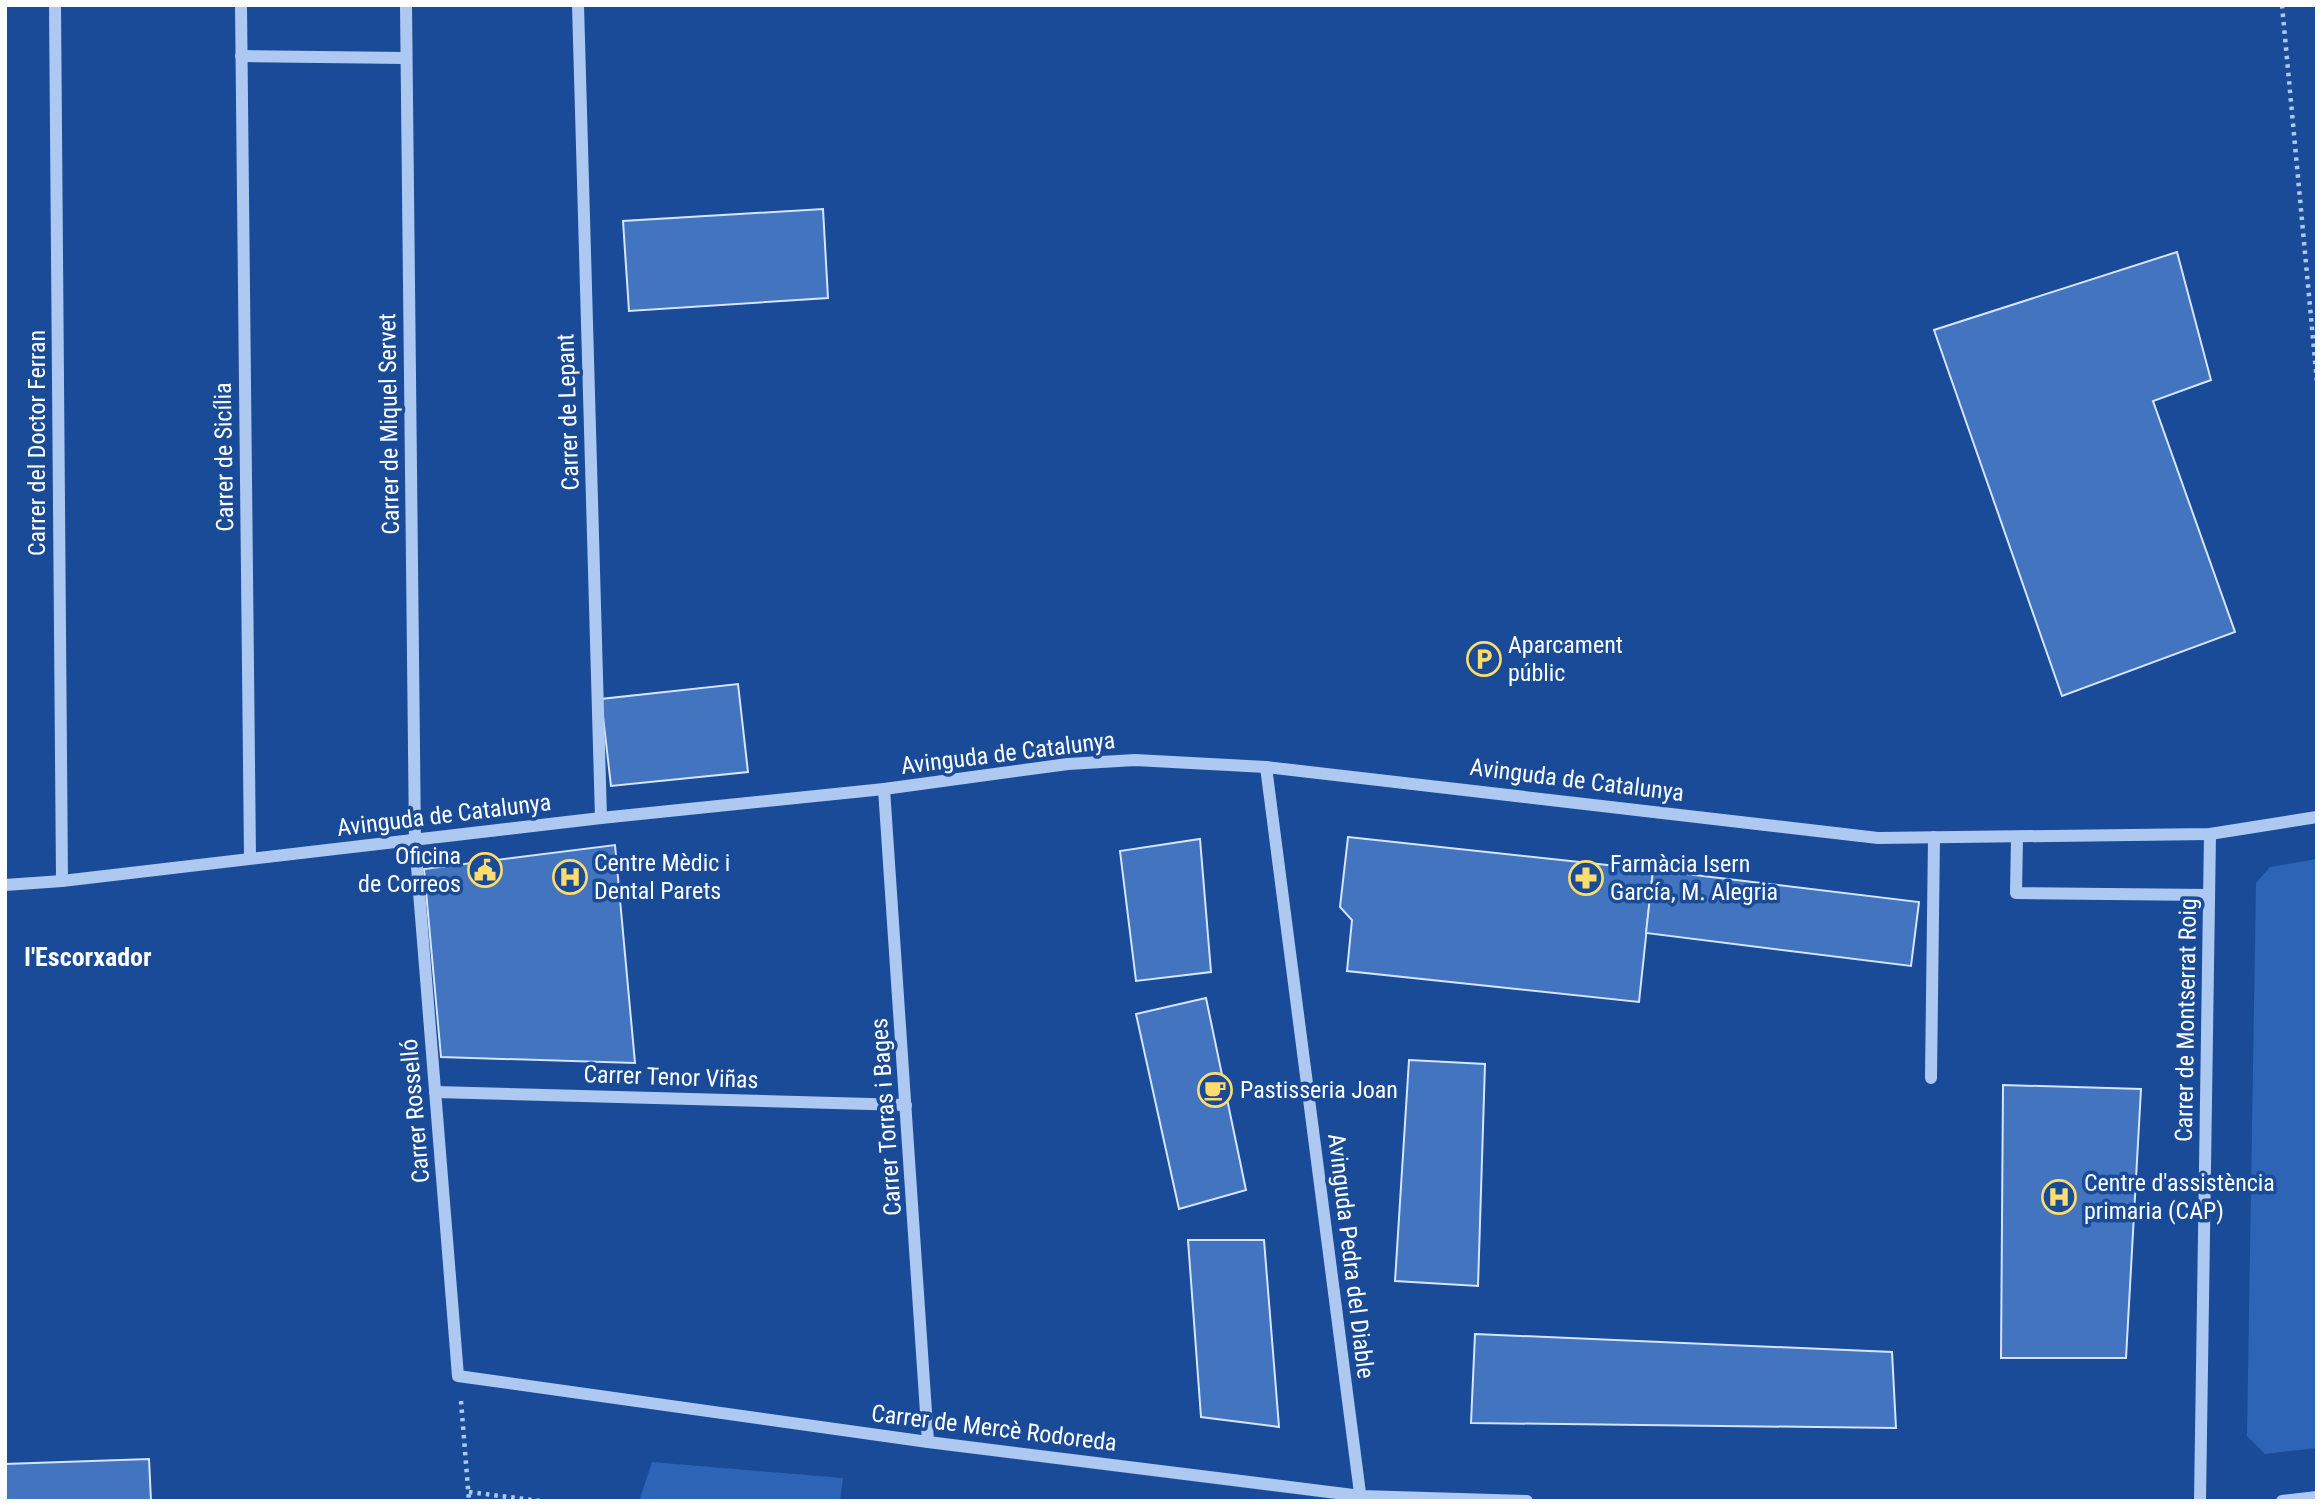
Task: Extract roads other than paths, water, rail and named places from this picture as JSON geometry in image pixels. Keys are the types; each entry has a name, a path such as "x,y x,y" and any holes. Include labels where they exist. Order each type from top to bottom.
{"street":[{"name":"Carrer del Doctor Ferran","path":"55,5 62,881"},
{"name":"Carrer de Sicília","path":"241,5 250,858"},
{"name":"Carrer de Miquel Servet","path":"406,5 415,842"},
{"name":"Carrer de Lepant","path":"578,5 601,818"},
{"path":"241,56 406,58"},
{"name":"Avinguda de Catalunya","path":"5,885 62,881 250,858 415,842 601,818 884,789 1068,764 1135,760 1266,767 1562,799 1878,838 2210,834 2317,817"},
{"name":"Avinguda Pedra del Diable","path":"1266,767 1361,1499"},
{"name":"Carrer Torras i Bages","path":"884,789 928,1442"},
{"name":"Carrer de Montserrat Roig","path":"2200,1501 2210,834"},
{"path":"2017,836 2016,893 2209,895"},
{"path":"1931,1078 1934,837"},
{"name":"Carrer Rosselló","path":"415,842 458,1376"},
{"name":"Carrer Tenor Viñas","path":"435,1092 906,1105"},
{"name":"Carrer de Mercè Rodoreda","path":"458,1376 1361,1499 1527,1501"},
{"path":"2282,1501 2317,1497"}],"place":[{"name":"Aparcament públic","path":"1484,659"},
{"name":"Oficina de Correos","path":"485,870"},
{"name":"Centre Mèdic i Dental Parets","path":"570,877"},
{"name":"Farmàcia Isern García, M. Alegria","path":"1586,878"},
{"name":"Pastisseria Joan","path":"1215,1090"},
{"name":"Centre d'assistència primaria (CAP)","path":"2059,1197"}],"district":[{"name":"l'Escorxador","path":"88,957"}]}
